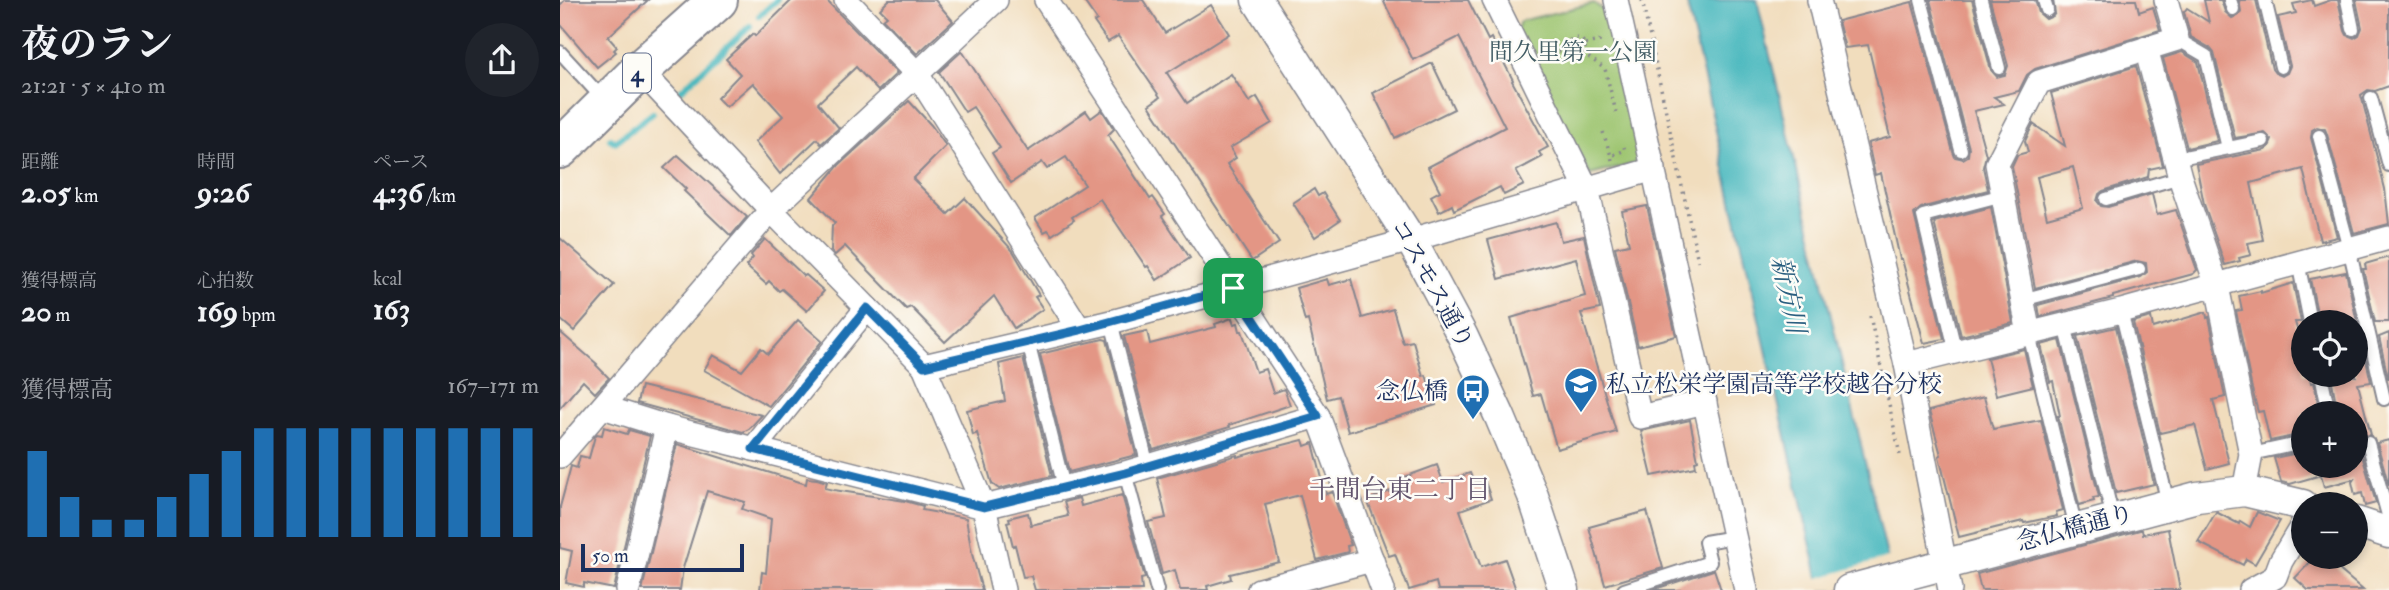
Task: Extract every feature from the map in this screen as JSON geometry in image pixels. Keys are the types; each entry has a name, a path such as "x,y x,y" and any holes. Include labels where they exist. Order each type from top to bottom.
{"highway":[{"name":"4","path":"560,149 606,102 716,1"}],"street":[{"path":"846,0 917,74 1080,330"},
{"path":"560,456 771,210 996,0"},
{"path":"1046,0 1318,416 1383,590"},
{"name":"コスモス通り","path":"1257,0 1411,240 1462,335 1533,496 1564,590"},
{"path":"1494,0 1587,189 1640,417 1705,402"},
{"path":"1616,0 1746,590"},
{"path":"2029,334 1997,164 2039,82 2177,39 2166,0"},
{"path":"1825,1 1906,364 1940,574"},
{"path":"2146,48 2178,168 2217,286 2251,454 2244,491"},
{"path":"640,70 771,210 924,366 984,507 1003,590"},
{"path":"924,366 1111,322 1411,240 1654,169"},
{"path":"1906,364 2121,311 2389,239"},
{"path":"753,449 867,308"},
{"path":"603,407 667,427 984,507 1125,473 1318,416"},
{"path":"628,590 667,427"},
{"name":"念仏橋通り","path":"1849,590 1940,574 2076,528 2221,492 2244,491 2291,502"},
{"path":"2368,526 2389,533"},
{"path":"2251,590 2283,583 2281,561 2291,544"},
{"path":"1259,590 1287,586 1372,560"}],"lane":[{"path":"1921,0 1961,150"},
{"path":"1982,0 1999,68"},
{"path":"2265,0 2281,67"},
{"path":"2347,0 2353,29"},
{"path":"2177,39 2206,56 2228,148"},
{"path":"560,52 606,102"},
{"path":"2371,98 2389,165"},
{"path":"2319,136 2349,248 2384,399"},
{"path":"2106,199 2228,148 2263,141"},
{"path":"1956,353 1923,216 2003,195"},
{"path":"2298,262 2308,310"},
{"path":"2022,300 2139,270"},
{"path":"2121,311 2168,503"},
{"path":"1111,322 1148,466"},
{"path":"2065,325 2113,518"},
{"path":"2029,334 2076,528"},
{"path":"1028,342 1064,487"},
{"path":"2368,443 2389,519"},
{"path":"2251,454 2291,446"},
{"path":"1125,473 1157,590"},
{"path":"1624,590 1710,562 1705,542 1734,537"}],"path":[{"path":"1575,38 1583,42 1583,53 1575,57 1569,54 1566,50 1570,40 1575,38"},
{"path":"1583,53 1605,69 1619,123"},
{"path":"1603,132 1615,169"},
{"path":"1611,156 1625,150 1622,137"}],"green space":[{"name":"間久里第一公園","path":"1594,3 1607,13 1642,162 1590,175 1515,34 1520,21"}],"water":[{"name":"新方川","path":"1686,0 1757,0 1895,590 1821,590"}],"pier":[{"path":"1891,557 1898,590 1817,590 1815,579"}],"building":[{"path":"565,0 648,0 608,37 617,47 614,50 616,52 597,67 560,24 560,5"},
{"path":"792,0 826,0 897,73 878,91 856,67 818,103 839,128 821,144 817,139 780,174 755,142 783,116 753,83 726,107 717,98 740,74 726,59 753,34 755,36"},
{"path":"889,0 935,0 953,21 917,54 883,19 887,16 880,9"},
{"path":"1083,0 1143,0 1165,33 1211,5 1229,34 1167,73 1187,103 1231,74 1249,102 1257,97 1272,123 1230,148 1236,158 1227,164 1279,243 1252,261 1149,105 1160,97 1118,36 1108,42"},
{"path":"1383,0 1468,0 1548,147 1539,152 1542,157 1516,171 1524,185 1504,195 1500,187 1454,210 1452,205 1439,212 1431,196 1440,191 1428,167 1505,127 1459,37 1413,60"},
{"path":"1930,0 1972,0 1991,70 1997,77 2005,75 2008,66 1990,0 2035,0 2039,13 2046,19 2055,13 2053,0 2136,0 2139,12 2153,7 2160,30 2035,69 2027,75 2019,91 1994,97 2004,104 1974,111 1986,155 1983,167 1988,190 1921,208 1914,214 1944,339 1924,343 1900,259 1881,173 1875,175 1868,143 1890,137 1868,45 1845,48 1838,21 1912,2 1953,152 1955,157 1963,159 1968,156 1969,148"},
{"path":"2204,0 2221,0 2225,12 2232,18 2241,11 2239,0 2256,0 2272,69 2282,76 2290,66 2278,17 2296,13 2293,4 2312,0 2314,6 2338,0 2345,31 2354,38 2362,28 2356,0 2389,0 2389,86 2375,91 2368,90 2361,95 2385,189 2389,224 2354,233 2327,134 2325,129 2317,127 2312,130 2311,138 2337,237 2320,241 2303,169 2251,183 2263,240 2248,243 2251,255 2225,265 2204,204 2196,164 2265,150 2272,140 2265,133 2235,138 2214,53 2191,37 2184,12 2187,8 2209,22"},
{"path":"962,51 1028,151 1086,111 1091,118 1102,110 1114,129 1108,135 1150,199 1153,197 1165,214 1162,216 1190,258 1157,280 1100,199 1072,217 1074,220 1052,235 1048,230 1044,232 1035,218 1085,185 1066,157 1047,169 1042,162 1011,183 992,153 1000,148 973,107 965,112 939,72"},
{"path":"2182,52 2198,62 2217,141 2187,148 2163,58"},
{"path":"1432,63 1454,109 1395,138 1373,93"},
{"path":"2136,66 2163,166 2149,169 2148,177 2103,191 2097,201 2101,206 2108,207 2152,194 2157,215 2176,210 2197,270 2193,274 2040,317 2038,305 2141,277 2147,272 2146,263 2137,261 2035,288 2012,166 2017,155 2028,152 2025,141 2033,124 2065,146 2051,93","holes":["2073,167 2083,208 2047,218 2037,177"]},
{"path":"909,101 946,146 913,179 948,214 965,198 1013,251 1039,295 1035,297 1043,309 1014,328 994,296 945,342 911,307 906,309 845,246 835,255 831,251 832,226 835,223 811,198 839,165"},
{"path":"678,155 747,217 731,236 664,168"},
{"path":"1314,189 1318,196 1323,193 1340,220 1315,237 1293,203"},
{"path":"1647,206 1676,336 1638,346 1615,247 1629,244 1622,211"},
{"path":"1991,207 2013,323 1961,336 1934,222"},
{"path":"1556,222 1561,241 1584,236 1600,309 1581,313 1616,432 1557,449 1541,394 1533,396 1511,318 1585,296 1576,258 1499,279 1488,240"},
{"path":"560,238 614,285 574,331 560,319"},
{"path":"765,239 824,291 807,311 782,289 779,291 769,281 766,284 746,266 753,258 751,255"},
{"path":"2389,257 2389,322 2375,322 2363,269 2366,269 2365,264"},
{"path":"2346,272 2354,310 2316,310 2310,279"},
{"path":"1327,279 1329,285 1351,279 1362,318 1393,309 1403,343 1413,341 1423,376 1426,375 1436,405 1348,432 1338,396 1327,399 1308,320 1305,321 1296,288"},
{"path":"2293,283 2299,310 2291,310 2291,387 2315,387 2318,401 2291,401 2291,437 2270,441 2263,411 2258,412 2236,311 2242,310 2239,296 2261,293"},
{"path":"2206,312 2225,397 2213,400 2229,463 2207,469 2195,425 2160,433 2133,322 2151,317 2153,328"},
{"path":"1232,318 1242,331 1256,372 1265,369 1273,393 1284,389 1290,405 1229,425 1230,427 1153,450 1124,336 1147,331 1150,344 1216,327 1215,324"},
{"path":"798,320 822,341 769,406 704,370 713,355 742,371 761,348 768,354"},
{"path":"2116,327 2154,484 2116,493 2077,336"},
{"path":"560,332 609,378 595,393 583,381 560,408"},
{"path":"2389,333 2389,378 2388,378 2379,337"},
{"path":"1107,340 1136,455 1069,472 1040,354"},
{"path":"2060,340 2099,497 2079,505 2058,416 2053,381 2050,382 2041,345"},
{"path":"2024,349 2033,386 1996,395 1987,358"},
{"path":"1023,358 1052,476 999,489 992,484 977,433 973,435 967,410 1005,401 999,364"},
{"path":"641,386 762,415 743,432 637,403"},
{"path":"2333,387 2359,387 2362,401 2336,401"},
{"path":"1984,397 1993,429 2041,420 2063,510 2056,512 2057,516 2024,523 2023,521 1959,537 1929,411"},
{"path":"1690,420 1698,460 1695,461 1696,467 1652,476 1641,431"},
{"path":"604,427 627,434 629,430 650,436 614,589 584,583 584,587 566,583 572,551 560,548 560,507 571,466 577,468 580,456 589,458 595,436 602,435"},
{"path":"1303,440 1305,446 1313,443 1326,494 1332,492 1351,545 1347,546 1348,552 1317,560 1300,495 1265,504 1279,562 1230,574 1231,579 1207,586 1208,590 1180,590 1175,570 1162,574 1148,522 1166,518 1157,478 1237,455"},
{"path":"2389,440 2389,486 2377,443"},
{"path":"677,444 806,484 807,478 817,479 827,482 825,488 905,501 923,506 922,510 966,518 982,590 760,590 762,572 766,573 771,519 742,509 745,502 707,491 683,568 680,590 642,590"},
{"path":"2291,454 2291,478 2311,478 2290,484 2281,482 2274,458"},
{"path":"1437,465 1443,482 1470,473 1474,483 1484,479 1491,499 1460,510 1481,567 1505,559 1516,590 1438,590 1436,582 1409,590 1395,554 1389,556 1367,500 1404,486 1402,478"},
{"path":"2368,476 2376,503 2368,505 2368,492 2354,492 2354,479 2324,487 2322,478 2368,478"},
{"path":"1122,495 1145,578 1141,579 1142,590 1035,590 1031,576 1023,577 1007,522 1010,521 1009,518 1028,513 1031,525 1068,516 1064,502 1079,498 1081,506"},
{"path":"1647,511 1663,568 1605,585 1589,527"},
{"path":"2216,512 2250,527 2257,512 2280,521 2255,564 2246,559 2243,565 2198,542"},
{"path":"2168,529 2180,590 1981,590 1977,574 2140,530 2143,534"},
{"path":"2304,569 2338,569 2363,590 2308,590 2295,578"},
{"path":"1713,570 1721,590 1652,590"}],"waterway":[{"path":"759,16 777,0"},
{"path":"680,91 750,26"},
{"path":"610,139 615,142 653,113"}],"place":[{"name":"私立松栄学園高等学校越谷分校","path":"1581,414"},
{"name":"念仏橋","path":"1473,421"}],"district":[{"name":"千間台東二丁目","path":"1400,490"}],"route":[{"path":"1233,288 1318,416 1125,473 984,507 753,449 867,308 924,366 1080,330 1233,288"}]}
